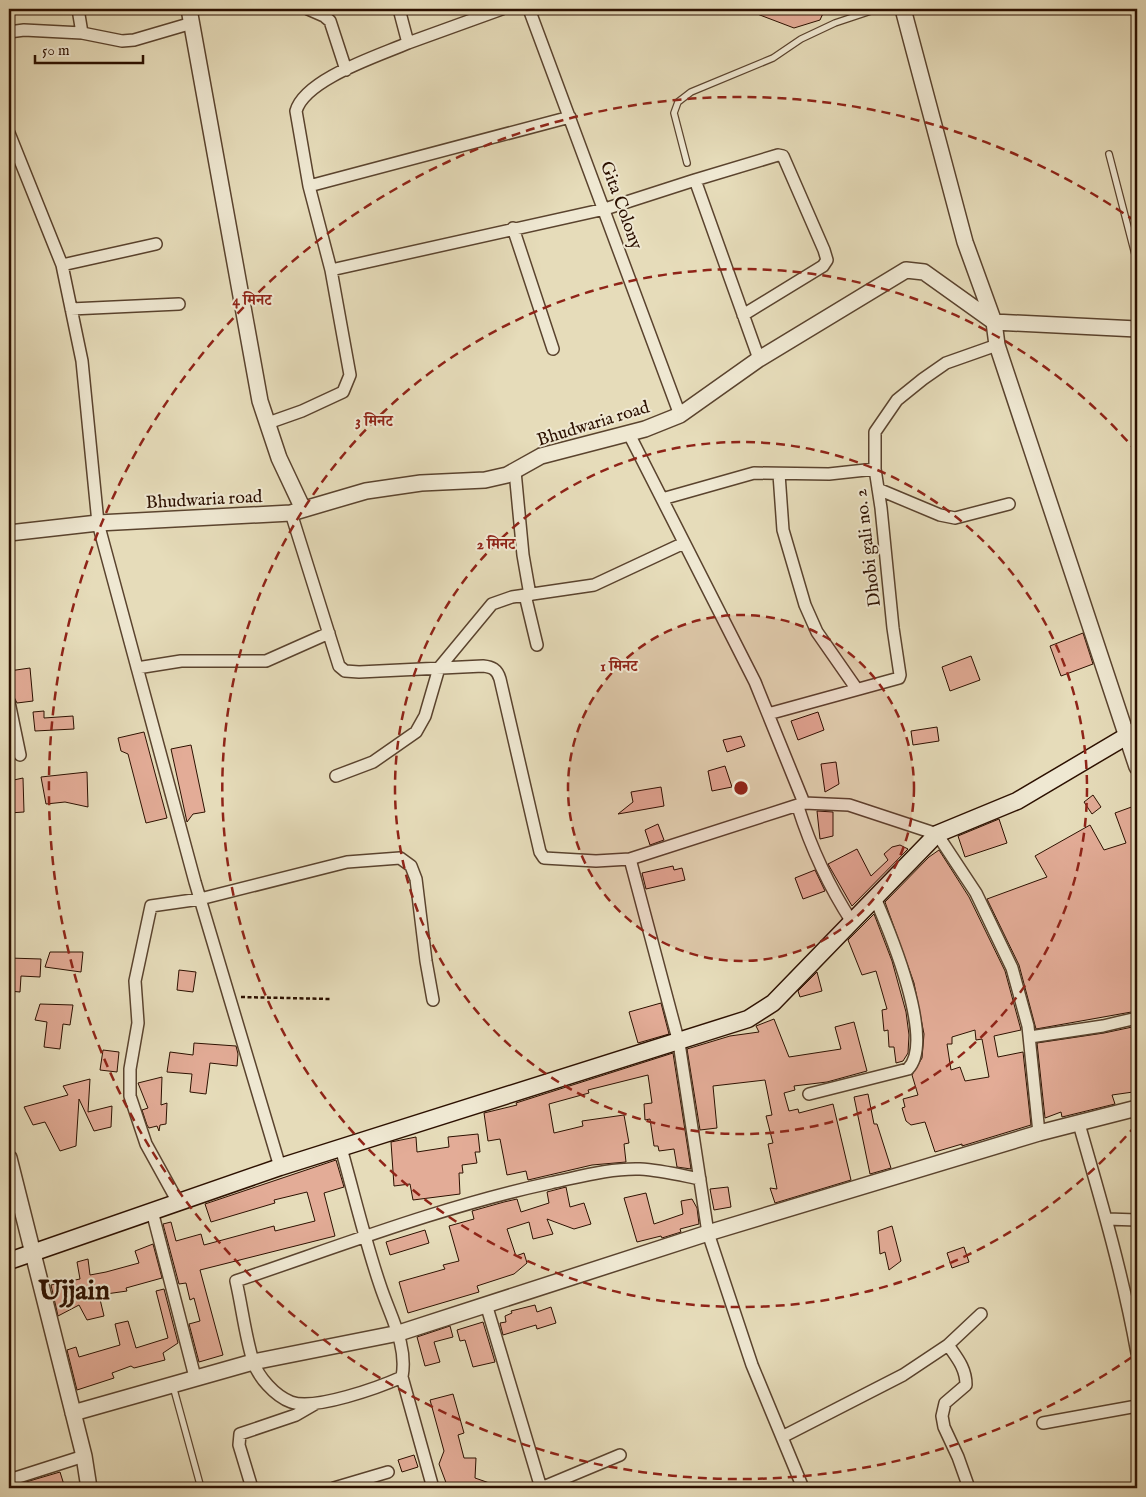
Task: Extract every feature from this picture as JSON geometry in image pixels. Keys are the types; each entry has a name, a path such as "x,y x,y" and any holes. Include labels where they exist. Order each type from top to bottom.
{"main road":[{"path":"9,1261 280,1167 679,1043 748,1019 772,1003 937,834 1017,801 1132,734"}],"street":[{"path":"78,9 82,32"},
{"path":"308,9 330,21 346,70"},
{"path":"399,9 408,43"},
{"path":"268,423 302,411 343,392 350,374 331,270 309,186 296,110 299,101 328,78 408,43 502,9"},
{"name":"Gita Colony","path":"529,9 680,415"},
{"path":"903,9 965,242 994,322 997,345 1132,734 1137,767"},
{"path":"9,32 24,30 82,32 122,41 134,40 190,16 260,401 297,511 339,666 345,671 483,666 492,667 498,672 540,852 544,858 596,862 630,859 801,805 849,805 937,834 976,893 1012,968 1030,1036 1039,1133"},
{"path":"309,186 570,117"},
{"path":"9,133 62,265 82,361 98,523 200,899 280,1167"},
{"path":"331,270 604,209 778,154 783,156 824,250 826,260 823,266 743,315"},
{"path":"695,180 759,359"},
{"path":"513,228 553,349"},
{"path":"62,265 156,244"},
{"name":"Bhudwaria road","path":"9,533 98,523 297,511 366,491 421,483 485,480 507,475 541,456 645,429 680,415 759,359 906,270 924,272 994,322"},
{"path":"71,309 179,304"},
{"path":"994,322 1137,329"},
{"name":"Dhobi gali no. 2","path":"768,714 856,688 896,680 900,675 875,469 875,432 898,400 946,363 997,345"},
{"path":"628,432 755,682 801,805 811,847 830,888 852,922"},
{"path":"662,499 754,473 829,474 875,469"},
{"path":"515,471 523,555 536,645"},
{"path":"780,474 783,530 805,604 817,632 856,688"},
{"path":"878,489 940,515 955,518 1008,504"},
{"path":"336,776 373,762 416,732 424,716 439,668 492,604 501,599 594,585 684,543"},
{"path":"137,668 181,661 266,661 329,633"},
{"path":"9,702 20,755"},
{"path":"178,1202 146,1144 130,1096 130,1070 138,1023 134,991 151,906 200,899 347,862 400,858 406,860 411,866 416,879 426,961 433,1000"},
{"path":"630,859 679,1043 708,1233 752,1365 803,1488"},
{"path":"809,1094 908,1069 915,1063 917,1042 911,997 895,944 875,898"},
{"path":"1030,1036 1102,1026 1137,1018"},
{"path":"73,1413 253,1362 398,1333 708,1233 1039,1133 1137,1108"},
{"path":"1079,1124 1107,1219 1130,1312 1137,1353"},
{"path":"341,1148 380,1285 398,1333 405,1363 402,1377 433,1488"},
{"path":"9,1158 84,1456 89,1488"},
{"path":"402,1377 370,1391 317,1403 292,1403 271,1390 253,1362 236,1281 367,1238 396,1226 491,1196 602,1173 639,1169 700,1179"},
{"path":"152,1212 195,1377"},
{"path":"1107,1219 1137,1220"},
{"path":"486,1304 541,1488 620,1455"},
{"path":"782,1437 903,1375 948,1344 981,1314"},
{"path":"948,1344 963,1366 966,1374 966,1385 945,1404 942,1416 944,1427 958,1457 969,1488"},
{"path":"252,1488 239,1445 240,1434 296,1415 317,1403"},
{"path":"1043,1423 1137,1406"},
{"path":"9,1480 84,1456"},
{"path":"334,1488 388,1472"}],"lane":[{"path":"687,163 674,113 678,102 691,92 773,58 800,40 835,23 877,9"},
{"path":"1109,154 1136,262"},
{"path":"172,1384 201,1488"}],"path":[{"path":"229,997 331,999"}],"building":[{"path":"744,9 825,9 820,20 794,28"},
{"path":"1083,633 1093,664 1061,676 1050,646"},
{"path":"971,656 980,680 950,691 942,667"},
{"path":"30,668 33,701 17,703 14,697 9,695 9,671"},
{"path":"44,711 44,718 73,716 74,729 35,731 33,712"},
{"path":"818,712 824,730 798,740 791,721"},
{"path":"937,727 939,741 913,745 911,731"},
{"path":"144,732 167,818 146,823 128,754 121,751 118,738"},
{"path":"741,736 745,746 727,752 723,740"},
{"path":"191,745 205,812 193,814 187,822 171,749"},
{"path":"836,762 839,784 825,792 821,764"},
{"path":"725,766 732,787 712,791 708,771"},
{"path":"87,772 88,807 65,802 46,804 41,777"},
{"path":"23,778 24,812 9,813 9,781"},
{"path":"661,787 664,806 618,814 633,802 631,792"},
{"path":"1093,795 1101,807 1092,814 1084,802"},
{"path":"1137,805 1137,1011 1036,1029 1019,965 987,899 1047,877 1035,856 1090,825 1104,850 1126,843 1115,813"},
{"path":"817,811 833,812 833,836 820,839"},
{"path":"999,819 1007,843 965,857 958,836"},
{"path":"658,824 664,840 650,845 645,830"},
{"path":"900,845 908,849 852,906 828,864 857,849 871,876 888,860 884,854 892,847"},
{"path":"939,850 969,897 1005,971 1021,1030 994,1036 998,1057 1023,1052 1031,1125 962,1146 962,1144 935,1152 925,1122 911,1125 906,1121 902,1108 905,1107 903,1099 918,1095 912,1075 922,1058 924,1034 914,983 885,902 929,857","holes":["975,1030 976,1040 982,1039 989,1077 965,1081 960,1067 951,1070 947,1044 952,1044 952,1037"]},
{"path":"673,866 674,870 682,868 685,880 646,889 642,873"},
{"path":"815,870 825,891 803,899 795,878"},
{"path":"874,914 892,961 906,1012 909,1035 908,1053 903,1061 896,1063 894,1047 889,1047 888,1030 884,1031 882,1010 887,1009 876,971 862,975 848,940"},
{"path":"50,952 83,952 81,972 45,967"},
{"path":"9,958 41,959 40,977 21,976 20,992 9,991"},
{"path":"179,970 196,972 193,992 177,990"},
{"path":"817,972 822,991 800,997 798,991"},
{"path":"661,1003 669,1034 638,1043 629,1012"},
{"path":"40,1004 73,1005 70,1025 63,1024 60,1049 44,1047 47,1022 35,1020"},
{"path":"774,1019 789,1057 841,1049 835,1027 854,1022 867,1071 827,1082 794,1086 795,1090 784,1093 789,1111 798,1109 799,1113 833,1104 851,1180 775,1203 770,1188 777,1189 768,1144 773,1143 766,1116 772,1115 765,1080 713,1086 717,1128 700,1130 687,1049 730,1036 759,1032 756,1026"},
{"path":"1137,1026 1137,1052 1133,1053 1137,1084 1132,1086 1133,1092 1112,1095 1115,1104 1062,1117 1061,1112 1045,1118 1037,1043"},
{"path":"194,1043 236,1046 238,1054 237,1066 210,1063 206,1094 190,1092 192,1074 167,1072 170,1052 193,1055"},
{"path":"103,1050 119,1052 117,1072 100,1070"},
{"path":"673,1053 691,1169 677,1167 674,1149 659,1151 658,1146 654,1146 650,1119 645,1120 644,1104 652,1103 648,1075 588,1090 589,1093 549,1104 554,1133 583,1126 582,1121 624,1115 629,1143 624,1144 626,1162 592,1165 528,1180 526,1171 507,1175 500,1139 488,1141 484,1113 517,1105 516,1103"},
{"path":"162,1077 161,1105 167,1103 166,1124 160,1125 159,1131 157,1126 149,1128 147,1125 142,1110 148,1108 138,1083"},
{"path":"90,1079 88,1112 112,1106 111,1127 94,1131 79,1099 76,1146 60,1151 45,1122 33,1125 24,1107 68,1095 63,1086"},
{"path":"868,1094 874,1124 877,1124 891,1168 870,1174 854,1097"},
{"path":"478,1134 480,1152 475,1152 477,1163 462,1165 463,1173 459,1173 460,1194 413,1200 410,1184 394,1186 391,1142 416,1137 417,1152 449,1147 448,1137"},
{"path":"336,1160 344,1187 324,1193 335,1236 200,1270 223,1355 199,1362 189,1324 200,1321 194,1298 190,1300 186,1283 179,1284 163,1224 171,1222 176,1241 201,1234 204,1245 274,1226 275,1231 315,1221 307,1192 274,1200 275,1203 211,1222 205,1204"},
{"path":"566,1187 570,1207 584,1203 591,1224 574,1229 547,1219 553,1234 533,1239 529,1222 507,1229 516,1256 524,1253 527,1263 514,1274 477,1286 479,1292 408,1313 399,1282 445,1269 443,1265 459,1261 449,1226 474,1219 472,1211 517,1199 521,1212 549,1203 547,1192"},
{"path":"728,1187 731,1207 714,1210 710,1189"},
{"path":"646,1193 654,1224 683,1214 681,1201 692,1199 697,1208 699,1224 680,1229 681,1232 662,1238 661,1236 637,1242 624,1198"},
{"path":"892,1226 901,1261 889,1270 885,1252 880,1254 878,1231"},
{"path":"425,1230 429,1243 390,1255 386,1242"},
{"path":"153,1244 162,1278 126,1288 127,1291 99,1295 104,1316 87,1320 79,1305 58,1316 51,1285 80,1279 77,1262 88,1259 90,1275 106,1272 139,1263 135,1251"},
{"path":"964,1247 969,1262 952,1268 947,1253"},
{"path":"164,1289 178,1343 163,1353 165,1360 134,1368 131,1366 112,1373 114,1378 77,1390 67,1350 76,1347 79,1357 120,1345 115,1324 128,1321 136,1348 168,1338 156,1291"},
{"path":"535,1305 537,1312 551,1307 556,1323 537,1329 536,1325 503,1335 500,1323 506,1322 505,1316 512,1313 511,1311"},
{"path":"483,1322 495,1362 473,1367 465,1340 460,1341 457,1330"},
{"path":"450,1326 453,1337 434,1342 440,1362 425,1366 417,1337"},
{"path":"453,1394 464,1433 458,1435 464,1458 476,1458 475,1478 498,1486 497,1488 448,1488 439,1464 444,1451 430,1400"},
{"path":"414,1455 418,1467 402,1472 398,1460"},
{"path":"60,1472 65,1488 9,1488 9,1487"}],"district":[{"name":"Ujjain","path":"74,1289"}]}
